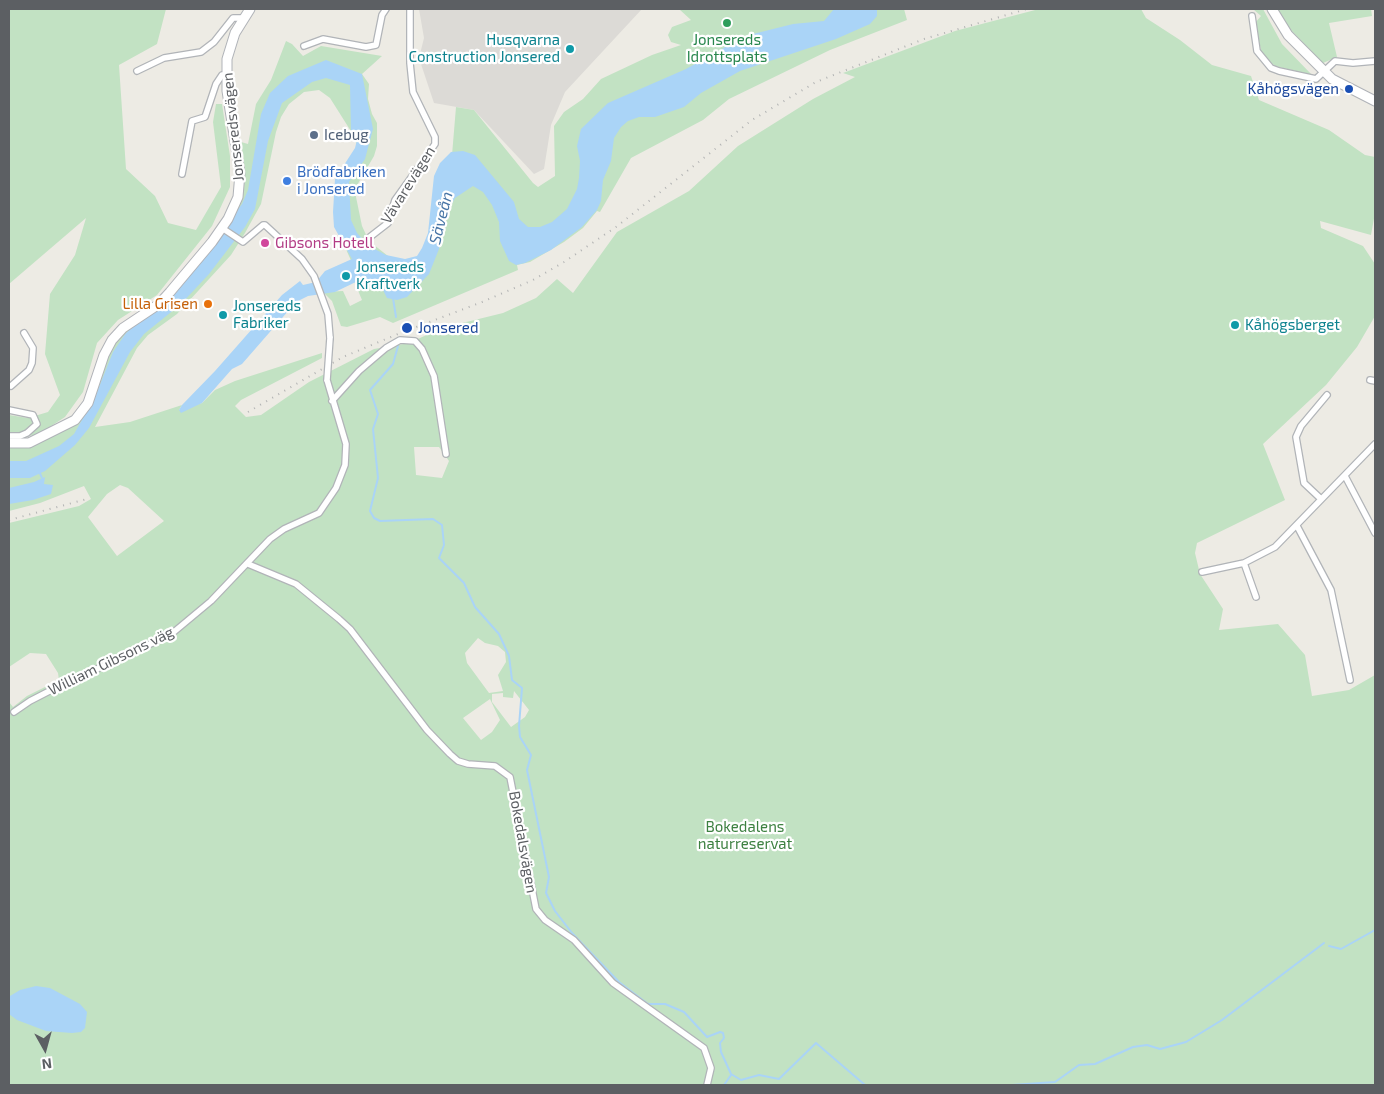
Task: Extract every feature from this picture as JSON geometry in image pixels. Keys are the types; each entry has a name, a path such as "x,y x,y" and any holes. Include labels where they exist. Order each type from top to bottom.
{"street":[{"name":"Jonseredsvägen","path":"9,443 29,442 75,420 88,403 112,340 123,328 159,304 222,229 238,197 240,173 225,76 227,59 235,33 250,9"},
{"path":"304,46 323,39 366,47 376,45 382,15 386,9"},
{"name":"Vävarevägen","path":"366,240 388,223 396,200 436,144 435,137 413,92 410,63 410,9"},
{"path":"1272,9 1288,35 1324,72 1342,86 1375,101"},
{"path":"1252,16 1257,50 1271,68 1313,79 1324,72 1331,63 1339,60 1353,63 1375,60"},
{"path":"137,72 164,58 201,52 214,42 233,18 244,18"},
{"path":"182,174 192,121 205,117 216,84 222,76 225,76"},
{"name":"William Gibsons väg","path":"14,712 30,701 175,631 211,602 270,539 284,529 319,513 336,488 346,465 346,444 327,380 330,320 314,276 302,259 263,225 243,242 222,229"},
{"path":"9,385 29,370 32,363 33,348 24,333"},
{"path":"332,401 359,370 386,348 400,340 415,340 422,349 434,376 446,454"},
{"path":"1322,499 1304,483 1296,434 1327,394"},
{"path":"9,410 33,415 37,424 27,434 9,436"},
{"path":"1202,572 1244,563 1275,547 1375,444"},
{"path":"1345,476 1375,533"},
{"path":"1297,526 1332,590 1350,680"},
{"path":"1244,563 1256,598"},
{"name":"Bokedalsvägen","path":"248,564 296,584 339,618 350,629 427,730 450,754 468,764 495,766 510,777 536,909 545,920 574,940 613,983 635,1001 695,1040 704,1048 711,1068 707,1085"}],"shaded area":[{"path":"419,9 642,9 565,92 551,125 544,169 534,174 474,110 434,103 419,58 424,38"}],"green space":[{"path":"9,9 166,9 157,44 119,65 126,169 155,196 168,223 196,230 221,187 213,122 216,104 222,104 230,156 230,187 212,226 157,295 118,320 97,343 83,392 65,417 39,434 9,440 9,415 28,418 48,412 60,395 45,354 50,294 75,255 86,218 9,284"},
{"name":"Bokedalens naturreservat","path":"679,9 904,9 907,20 830,50 729,99 703,120 631,158 600,212 597,211 583,228 564,242 530,262 517,265 518,270 393,323 380,317 347,327 341,326 332,301 323,292 343,291 350,306 362,300 354,281 359,278 344,245 335,218 357,147 354,136 330,98 319,90 304,92 289,104 281,117 276,132 261,204 245,233 231,255 177,314 148,335 137,348 95,427 130,422 182,405 179,410 202,403 215,390 235,381 322,353 322,358 241,400 235,406 246,417 261,415 309,382 374,349 409,343 442,328 503,313 536,298 557,279 573,293 617,232 689,191 738,146 813,99 855,77 843,73 955,31 1039,9 1141,9 1146,18 1180,40 1212,65 1251,76 1259,100 1329,130 1365,155 1375,157 1375,213 1371,235 1320,221 1321,228 1363,246 1375,264 1375,316 1357,347 1326,385 1263,444 1285,500 1197,543 1195,553 1200,574 1223,609 1219,630 1278,624 1305,655 1312,696 1349,690 1375,675 1375,1085 9,1085 9,702 13,707 27,696 59,680 58,673 46,654 30,653 9,667 9,523 79,506 91,499 84,486 40,503 9,511 9,446 75,425 83,417 98,389 111,349 122,333 165,304 232,222 244,189 245,170 241,142 248,144 256,104 271,80 286,41 292,44 303,56 321,46 382,56 362,74 369,84 368,99 372,114 377,123 377,146 374,156 356,187 356,197 362,226 369,241 388,256 406,263 426,255 452,155 456,107 474,110 538,187 555,176 554,126 564,112 583,99 601,79 652,55 681,45 671,42 668,35 672,27 691,20","holes":["414,447 439,447 449,461 442,478 416,475","120,485 128,488 164,521 117,556 88,517 107,494","478,638 485,643 498,646 505,652 506,662 498,675 503,691 489,693 467,663 465,653","514,691 529,710 525,717 511,727 492,702 492,694 503,693 503,697 513,698","490,699 500,720 492,732 481,740 463,718"]},
{"path":"1253,9 1263,9 1282,44 1312,75 1275,66 1262,55 1255,23 1261,16"},
{"path":"1278,9 1371,9 1372,16 1329,23 1337,57 1323,63 1284,23"}],"water":[{"name":"Säveån","path":"834,9 877,9 877,16 870,24 836,39 740,71 701,93 684,107 655,117 639,117 628,121 621,127 614,138 611,161 603,180 601,201 597,210 582,227 551,250 525,263 516,265 509,261 500,241 499,222 492,205 483,192 473,186 455,198 447,213 439,249 429,274 407,297 397,300 387,298 382,288 360,280 335,292 308,296 296,302 242,364 232,369 202,403 181,413 179,410 182,405 215,371 282,295 300,281 303,285 316,282 325,271 352,259 334,227 333,212 335,179 355,148 357,140 351,131 350,85 326,78 312,82 282,103 268,141 255,209 245,227 209,274 181,304 144,334 130,352 89,428 75,445 45,471 30,478 9,478 9,461 26,461 59,446 74,434 95,397 113,352 126,333 178,289 242,204 248,190 261,114 270,93 288,76 326,60 362,74 373,129 365,159 349,182 351,220 357,233 369,246 386,255 405,259 417,256 422,248 428,233 434,176 440,163 451,152 463,151 475,155 514,202 519,219 528,227 540,227 552,222 567,209 577,189 579,178 580,161 577,146 581,129 608,103 686,69 745,36 793,24 824,21"},
{"path":"45,477 44,484 53,485 51,494 33,500 9,504 9,488 34,482"},
{"path":"36,986 50,988 80,1004 87,1012 85,1028 81,1032 72,1033 46,1031 17,1020 9,1014 10,996 20,990"}],"waterway":[{"path":"393,298 396,317"},
{"path":"398,346 393,364 370,390 378,414 373,429 378,478 370,511 374,518 380,521 433,519 442,525 444,545 439,558 464,583 475,607 499,634 509,656 512,680 522,688 520,737 531,755 527,770 549,877 546,893 555,911 572,933 619,982 648,1004 665,1004 684,1012 707,1037 720,1032 723,1033 724,1038 720,1043 721,1052 731,1074 741,1080 759,1075 779,1079 816,1043 865,1085"},
{"path":"39,471 42,478"},
{"path":"1329,946 1341,949 1375,930"},
{"path":"1012,1085 1055,1082 1079,1065 1095,1064 1133,1047 1147,1045 1160,1049 1186,1042 1222,1020 1324,943"},
{"path":"719,1085 724,1085 731,1075"}],"railway":[{"path":"248,412 343,357 482,302 533,280 564,262 616,227 752,120 816,82 924,39 1027,9"},
{"path":"9,520 87,499"}],"place":[{"name":"Jonsereds Idrottsplats","path":"727,23"},
{"name":"Husqvarna Construction Jonsered","path":"570,49"},
{"name":"Kåhögsvägen","path":"1349,89"},
{"name":"Icebug","path":"314,135"},
{"name":"Brödfabriken i Jonsered","path":"287,181"},
{"name":"Gibsons Hotell","path":"265,243"},
{"name":"Jonsereds Kraftverk","path":"346,276"},
{"name":"Lilla Grisen","path":"208,304"},
{"name":"Jonsereds Fabriker","path":"223,315"},
{"name":"Kåhögsberget","path":"1235,325"},
{"name":"Jonsered","path":"407,328"}]}
